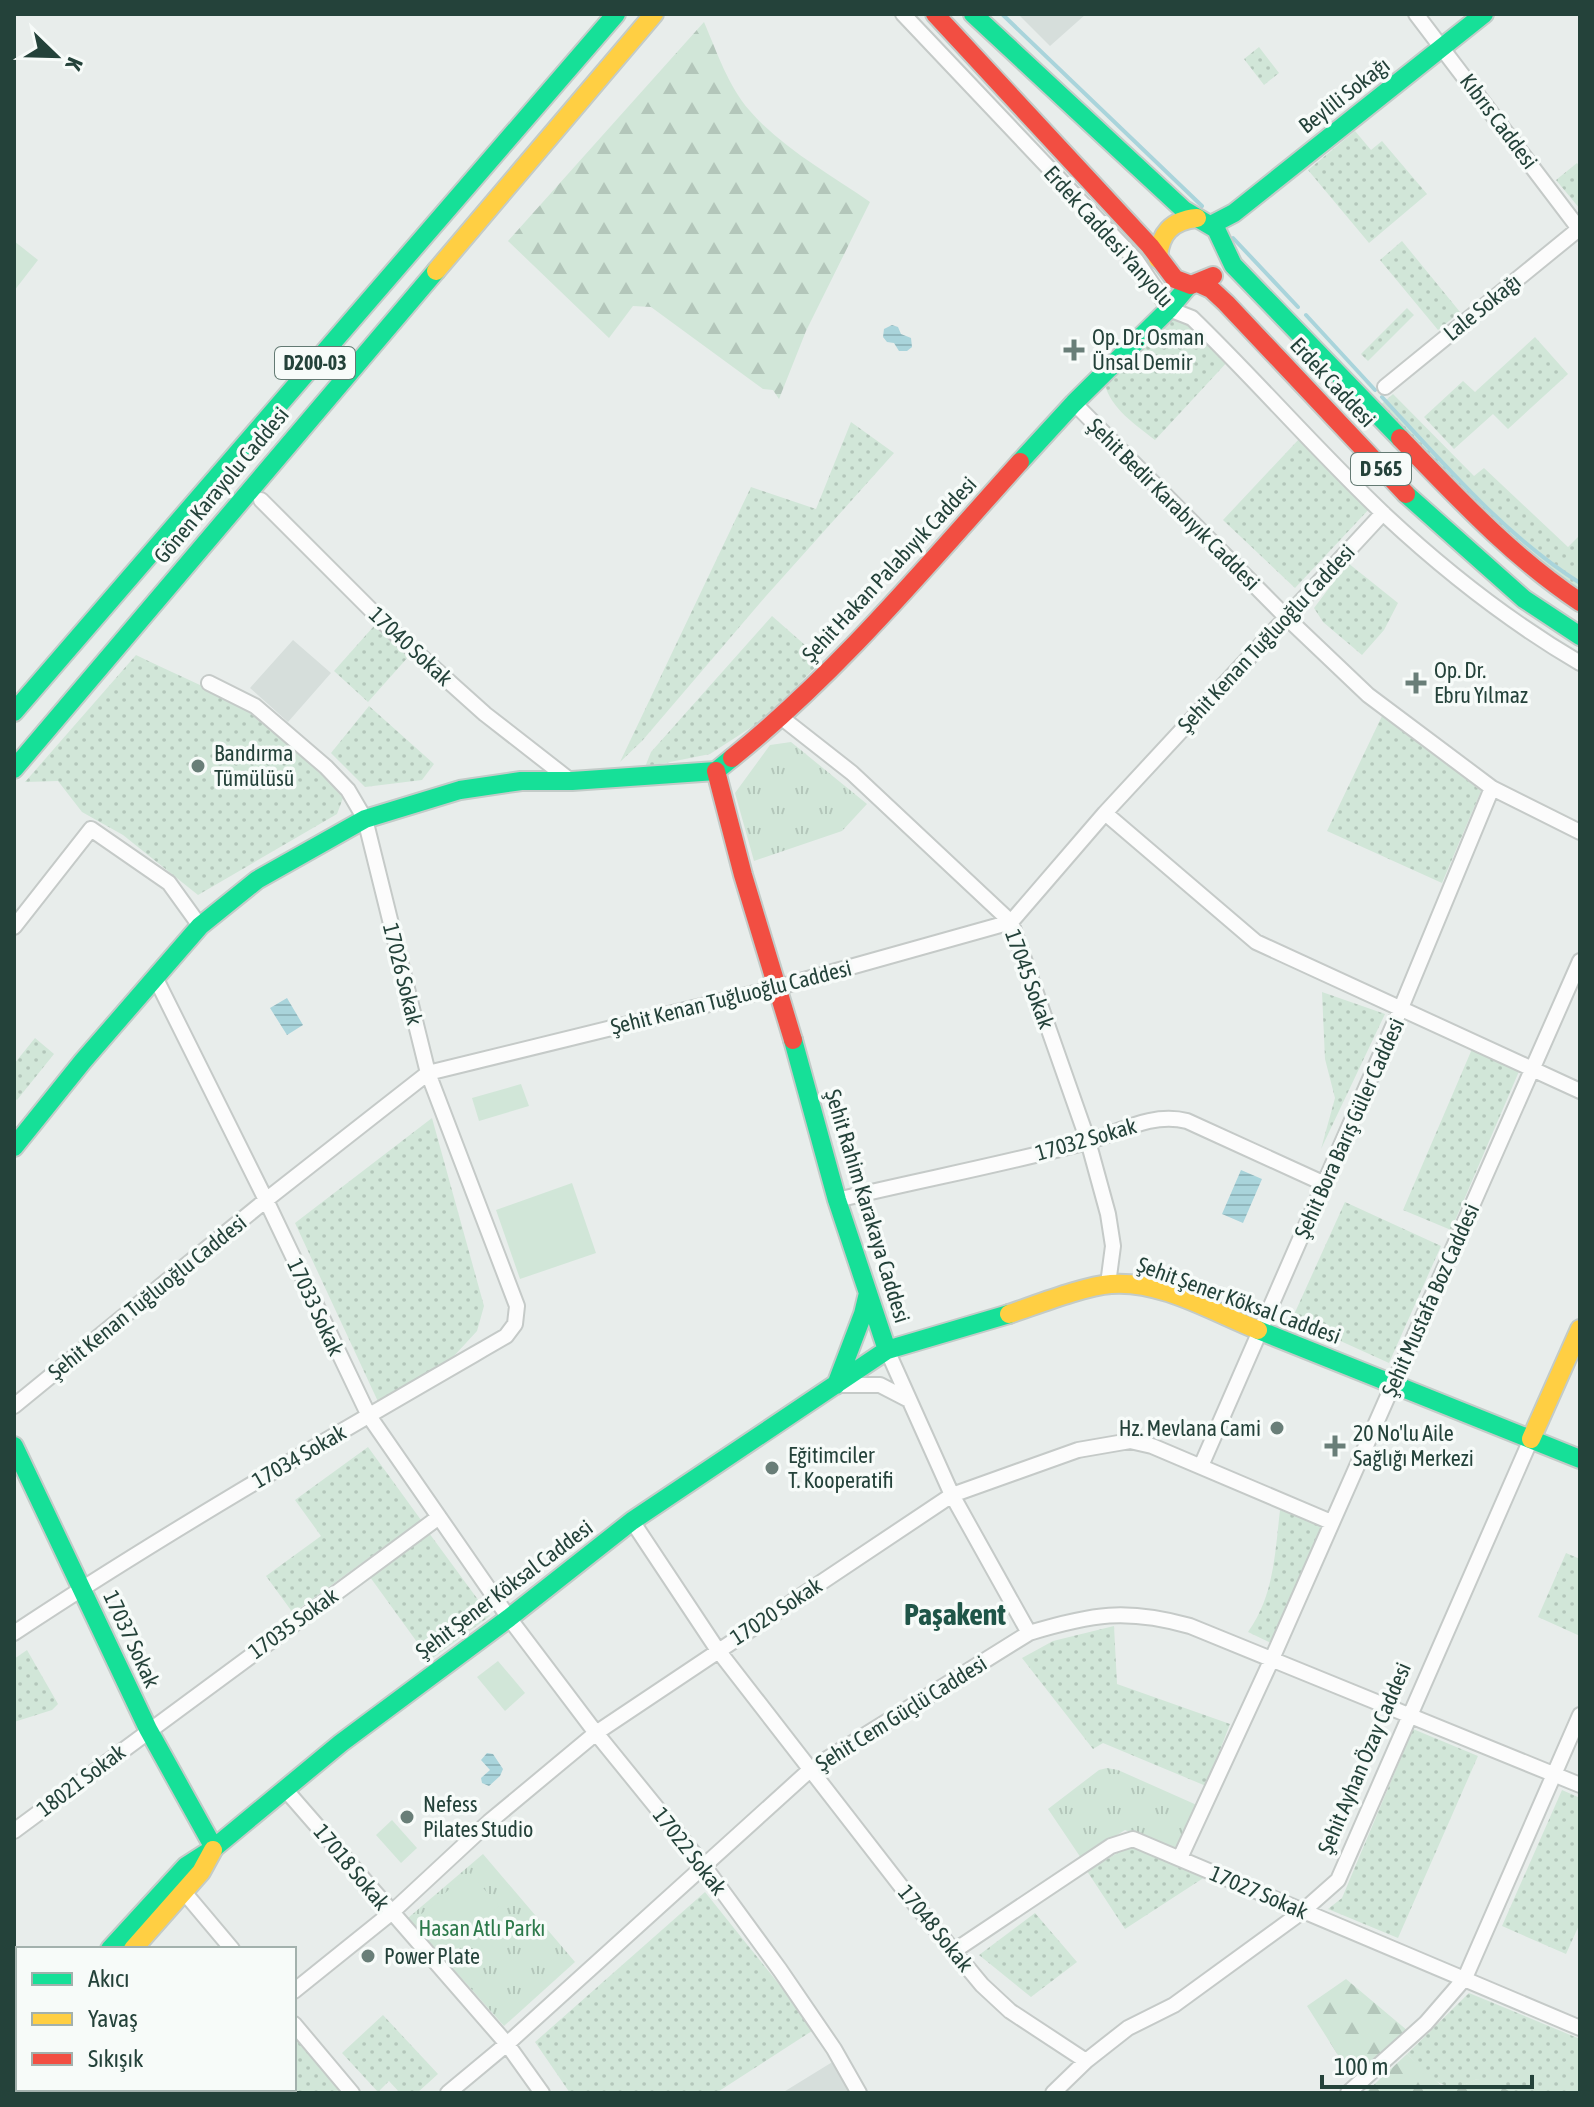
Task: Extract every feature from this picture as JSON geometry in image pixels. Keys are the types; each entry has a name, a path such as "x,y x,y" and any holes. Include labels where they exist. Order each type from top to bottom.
{"main road":[{"name":"Gönen Karayolu Caddesi","path":"14,712 616,14"},
{"name":"Gönen Karayolu Caddesi","path":"14,769 654,14"},
{"path":"935,14 1144,240 1170,277 1172,305"},
{"name":"Erdek Caddesi","path":"973,14 1184,210 1213,232 1233,265 1488,529 1541,576 1580,602"},
{"name":"Beylili Sokağı","path":"1213,232 1484,14"},
{"path":"1158,259 1160,238 1174,222 1213,232 1218,272 1195,284"},
{"name":"Erdek Caddesi","path":"1170,277 1211,289 1402,491 1524,599 1580,636"},
{"name":"Şehit Hakan Palabıyık Caddesi","path":"716,771 782,718 889,607 1074,403 1195,284"},
{"path":"14,790 34,765 69,703"},
{"path":"14,1147 200,926 257,880 365,819 460,790 521,781 572,781 716,771"},
{"name":"Şehit Rahim Karakaya Caddesi","path":"716,771 837,1200 887,1350"},
{"name":"Şehit Şener Köksal Caddesi","path":"112,1947 173,1878 214,1848 284,1788 632,1521 887,1350 1108,1284 1125,1282 1260,1331 1580,1459"},
{"path":"836,1385 868,1293"},
{"name":"Şehit Ayhan Özay Caddesi","path":"1531,1439 1580,1329"},
{"name":"17037 Sokak","path":"14,1446 148,1729 214,1848"},
{"name":"Şehit Şener Köksal Caddesi","path":"135,1947 201,1872 214,1848"}],"street":[{"path":"622,52 670,14"},
{"name":"Erdek Caddesi Yanyolu","path":"903,14 1136,260 1172,305 1192,318 1383,513 1433,558 1533,635 1580,663"},
{"name":"Kıbrıs Caddesi","path":"1416,14 1580,229"},
{"name":"Lale Sokağı","path":"1385,387 1580,229"},
{"name":"Şehit Bedir Karabıyık Caddesi","path":"1074,403 1286,617 1368,695 1492,788 1580,832"},
{"name":"17040 Sokak","path":"261,500 388,627 485,714 572,781"},
{"name":"Şehit Kenan Tuğluoğlu Caddesi","path":"14,1406 266,1200 428,1073 779,987 1011,922 1105,813 1383,513"},
{"name":"17026 Sokak","path":"209,683 255,706 326,767 348,790 365,819 428,1073 517,1306 515,1324"},
{"name":"17045 Sokak","path":"782,718 852,773 1011,922 1088,1141 1108,1214 1113,1246 1108,1284"},
{"name":"Şehit Bora Barış Güler Caddesi","path":"1201,1466 1401,1008 1492,788"},
{"path":"1105,813 1256,942 1580,1091"},
{"path":"14,927 91,829 169,883 200,926"},
{"name":"Şehit Mustafa Boz Caddesi","path":"1180,1858 1271,1661 1580,961"},
{"name":"17033 Sokak","path":"155,977 369,1416 509,1618"},
{"name":"17032 Sokak","path":"837,1200 1088,1141 1149,1120 1177,1119 1325,1184"},
{"name":"17034 Sokak","path":"14,1633 81,1588 256,1481 506,1336 515,1324"},
{"name":"Şehit Rahim Karakaya Caddesi","path":"887,1350 952,1495 1029,1633"},
{"path":"836,1385 880,1385 909,1400"},
{"name":"Şehit Ayhan Özay Caddesi","path":"1053,2093 1086,2061 1128,2028 1174,2005 1303,1911 1338,1880 1531,1439"},
{"name":"17020 Sokak","path":"296,1989 391,1913 489,1822 596,1733 717,1649 952,1495 1078,1450 1130,1441 1152,1446 1331,1522"},
{"name":"17035 Sokak","path":"148,1729 439,1517"},
{"path":"632,1521 717,1649 811,1769"},
{"name":"Şehit Cem Güçlü Caddesi","path":"448,2093 507,2044 811,1769 1029,1633 1069,1621 1125,1613 1190,1626 1580,1785"},
{"name":"17022 Sokak","path":"509,1618 596,1733 704,1866 827,2038 859,2093"},
{"path":"1348,2093 1426,2023 1465,1978 1580,1715"},
{"name":"18021 Sokak","path":"14,1831 148,1729"},
{"name":"17048 Sokak","path":"811,1769 982,1985 1010,2011 1086,2061"},
{"name":"17018 Sokak","path":"284,1788 507,2044 542,2093"},
{"name":"17027 Sokak","path":"954,1951 1118,1843 1141,1841 1580,2028"},
{"path":"184,1892 230,1947"},
{"path":"296,2026 352,2093"}],"shaded area":[{"path":"1018,14 1086,14 1050,46"},
{"path":"293,640 331,673 288,722 250,688"},
{"path":"834,2061 855,2093 782,2093"}],"green space":[{"path":"704,22 729,80 750,111 791,149 870,202 806,331 779,399 773,390 763,389 651,307 633,306 609,338 508,241"},
{"path":"1259,47 1279,73 1264,85 1244,59"},
{"path":"1355,131 1371,150 1382,141 1427,194 1369,243 1308,170"},
{"path":"1577,163 1580,167 1580,209 1556,180"},
{"path":"14,241 38,260 14,291"},
{"path":"1402,241 1460,312 1438,330 1380,260"},
{"path":"1407,308 1414,315 1368,361 1361,354"},
{"path":"1169,313 1191,320 1230,359 1155,440 1118,408 1105,384"},
{"path":"1535,337 1568,374 1508,429 1493,414 1454,449 1424,417 1463,381 1475,392"},
{"path":"1393,394 1474,476 1484,468 1568,547 1580,535 1580,595 1541,568 1378,407"},
{"path":"851,422 894,453 642,741 620,762 751,487 816,509"},
{"path":"1299,439 1371,507 1295,588 1223,520"},
{"path":"1348,563 1398,603 1384,630 1362,655 1323,622 1314,608"},
{"path":"772,616 822,660 770,715 710,754 645,767 651,752"},
{"path":"374,626 409,656 368,702 334,671"},
{"name":"Bandırma Tümülüsü","path":"136,655 229,700 267,726 309,762 343,798 337,814 198,895 123,835 82,812 58,781 25,782"},
{"path":"369,706 434,764 422,780 365,787 331,753"},
{"path":"1383,714 1481,791 1442,883 1327,831"},
{"path":"791,742 867,804 842,831 754,861 735,793 770,745"},
{"path":"1322,992 1385,1014 1321,1149 1335,1098 1325,1059"},
{"path":"35,1038 54,1054 17,1100 14,1098 14,1064"},
{"path":"1472,1049 1520,1069 1451,1230 1403,1210"},
{"path":"521,1084 529,1106 479,1121 472,1098"},
{"path":"432,1118 484,1306 477,1331 454,1356 381,1408 295,1223"},
{"path":"572,1183 596,1253 520,1279 496,1210"},
{"path":"1345,1202 1441,1246 1389,1363 1292,1319"},
{"path":"368,1447 421,1520 293,1613 266,1576 321,1536 295,1500"},
{"path":"1280,1510 1323,1526 1271,1643 1248,1632 1268,1589"},
{"path":"429,1533 490,1616 430,1660 370,1577"},
{"path":"1566,1553 1580,1559 1580,1636 1538,1617"},
{"path":"1114,1626 1117,1684 1230,1724 1206,1786 1103,1743 1093,1749 1022,1658 1053,1641"},
{"path":"27,1650 58,1704 52,1710 14,1722 14,1659"},
{"path":"498,1661 525,1693 505,1711 477,1677"},
{"path":"1413,1729 1478,1756 1398,1938 1328,1909 1342,1898"},
{"path":"1107,1768 1199,1806 1177,1849 1125,1830 1081,1858 1048,1809 1099,1770"},
{"path":"1562,1790 1580,1798 1580,1923 1566,1954 1502,1926"},
{"path":"392,1820 417,1848 401,1863 376,1835"},
{"path":"1126,1848 1140,1848 1205,1877 1125,1929 1087,1871"},
{"name":"Hasan Atlı Parkı","path":"483,1854 575,1962 504,2026 408,1918"},
{"path":"469,1872 499,1906 447,1951 418,1917"},
{"path":"705,1892 815,2029 716,2093 570,2093 535,2042"},
{"path":"1035,1913 1077,1962 1031,1997 979,1955"},
{"path":"1346,1979 1408,2031 1353,2079 1307,2006"},
{"path":"1469,1993 1580,2039 1580,2093 1512,2093 1477,2079 1446,2086 1431,2077 1407,2054"},
{"path":"383,2015 438,2074 417,2093 400,2093 389,2081 378,2092 342,2053"},
{"path":"296,2032 346,2093 260,2093 296,2091"},
{"path":"1407,2054 1443,2087 1456,2088 1477,2079 1494,2082 1512,2093 1365,2093"}],"water":[{"path":"892,325 911,338 912,347 907,351 899,351 894,343 887,342 883,337 884,329"},
{"path":"287,998 303,1025 287,1035 270,1008"},
{"path":"1241,1170 1262,1179 1243,1223 1222,1214"},
{"path":"487,1753 493,1754 503,1769 489,1786 482,1783 481,1778 490,1770 481,1760"}],"waterway":[{"path":"1002,14 1202,206"},
{"path":"1233,238 1298,307"},
{"path":"1306,315 1375,390"},
{"path":"1382,397 1500,521 1580,583"}],"traffic: fast":[{"path":"14,712 616,14"},
{"path":"973,14 1184,210 1216,229 1233,265 1400,438"},
{"path":"1211,225 1234,213 1484,14"},
{"path":"14,769 436,271"},
{"path":"1020,462 1189,285"},
{"path":"1406,494 1524,599 1580,636"},
{"path":"14,1147 83,1061 200,926 257,880 365,819 460,790 521,781 572,781 716,771 732,758"},
{"path":"793,1040 837,1200 887,1350"},
{"path":"836,1385 868,1293"},
{"path":"112,1947 186,1866 214,1848 341,1743 509,1618 632,1521 887,1350 1009,1314"},
{"path":"1258,1330 1580,1459"},
{"path":"14,1446 148,1729 214,1848"}],"traffic: slow":[{"path":"436,271 654,14"},
{"path":"1158,259 1161,242 1168,230 1180,222 1197,218"},
{"path":"1009,1314 1087,1288 1130,1284 1168,1292 1258,1330"},
{"path":"1531,1439 1580,1329"},
{"path":"135,1947 201,1872 213,1850"}],"traffic: jam":[{"path":"935,14 1150,246 1175,279 1191,285 1213,276"},
{"path":"1200,284 1211,289 1226,303 1406,494"},
{"path":"1400,438 1508,545 1580,602"},
{"path":"732,758 846,653 1020,462"},
{"path":"716,771 743,875 793,1040"}],"place":[{"name":"Op. Dr. Osman Ünsal Demir","path":"1074,350"},
{"name":"Op. Dr. Ebru Yılmaz","path":"1416,683"},
{"name":"Bandırma Tümülüsü","path":"198,766"},
{"name":"Hz. Mevlana Cami","path":"1277,1428"},
{"name":"20 No'lu Aile Sağlığı Merkezi","path":"1335,1446"},
{"name":"Eğitimciler T. Kooperatifi","path":"772,1468"},
{"name":"Nefess Pilates Studio","path":"407,1817"},
{"name":"Power Plate","path":"368,1956"}],"district":[{"name":"Paşakent","path":"955,1615"}]}
